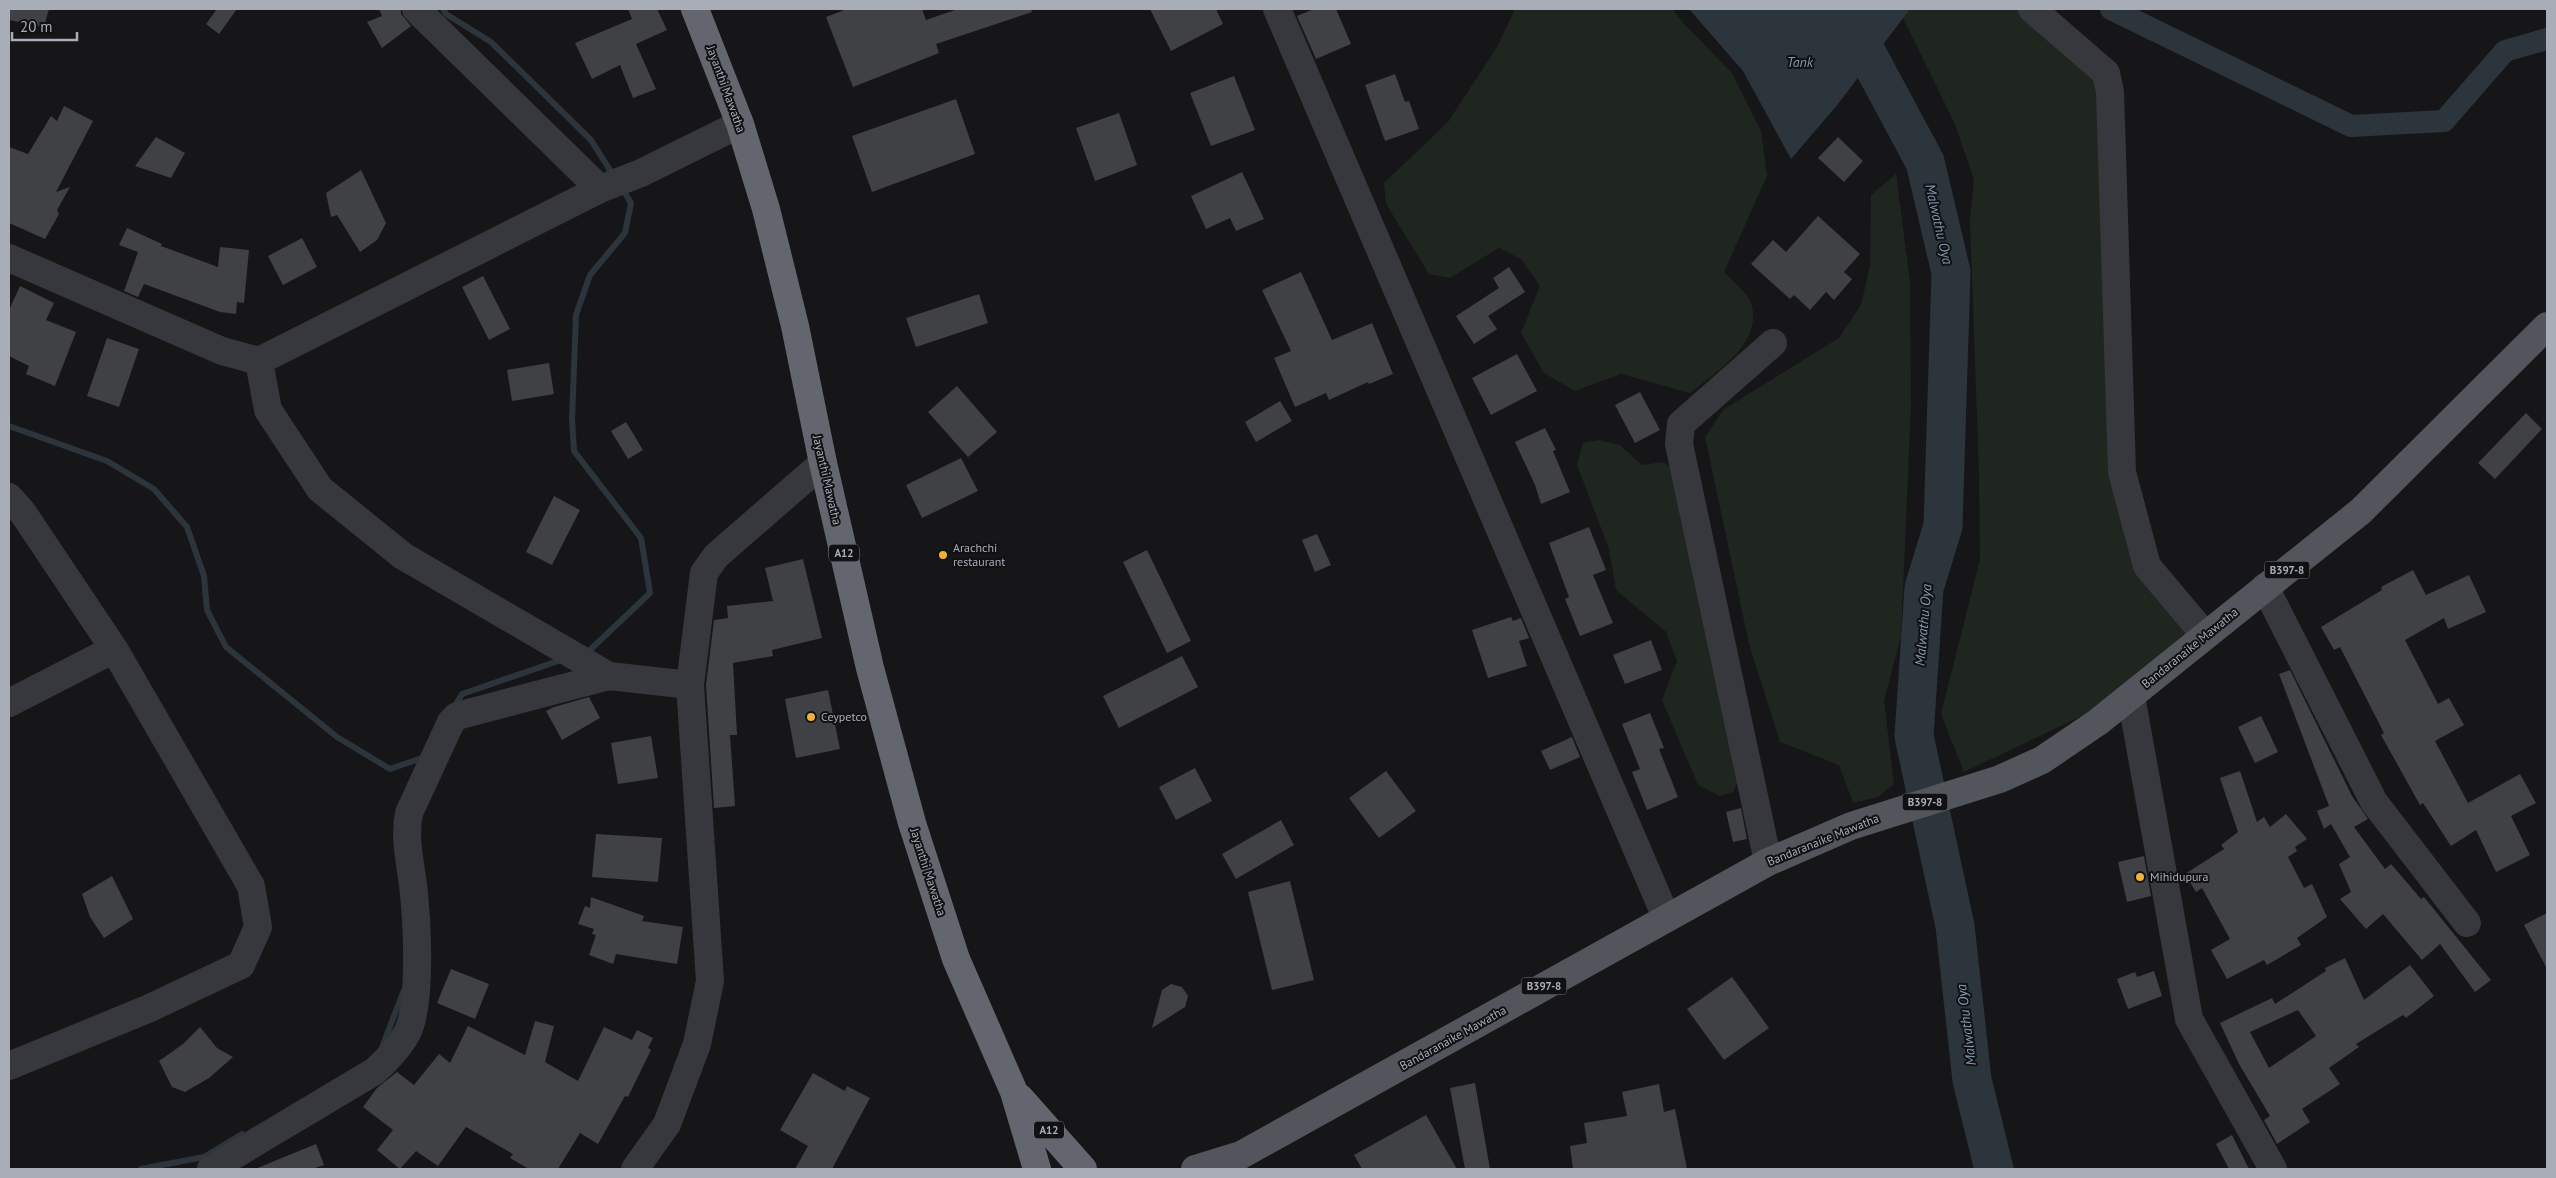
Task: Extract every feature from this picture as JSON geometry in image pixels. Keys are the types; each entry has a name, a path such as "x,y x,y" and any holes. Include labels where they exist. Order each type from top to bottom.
{"highway":[{"name":"Jayanthi Mawatha","path":"695,9 740,124 768,218 870,668 912,823 956,959 1014,1092 1037,1169"},
{"name":"Jayanthi Mawatha","path":"1014,1092 1083,1169"}],"main road":[{"name":"Bandaranaike Mawatha","path":"1195,1169 1231,1162 1666,917 1768,862 1851,826 2000,779 2042,760 2098,722 2265,586 2361,511 2547,326"}],"street":[{"path":"416,9 605,187"},
{"path":"1277,9 1666,917"},
{"path":"2032,9 2106,73 2110,92 2122,472 2147,566 2205,635"},
{"path":"9,258 222,351 259,361 605,187 642,172 740,124"},
{"path":"1768,862 1679,444 1681,424 1773,342"},
{"path":"259,361 268,410 320,489 403,556 609,676"},
{"path":"636,1169 670,1115 697,1044 710,981 690,685 704,573 716,556 823,463"},
{"path":"9,497 23,513 114,649 251,886 258,927 241,965 150,1008 9,1066"},
{"path":"2265,586 2374,802 2468,923"},
{"path":"9,703 114,649"},
{"path":"211,1169 375,1071 395,1051 408,1032 416,993 416,915 406,830 408,813 451,722 458,716 609,676 690,685"},
{"path":"2131,696 2189,1018 2273,1169"}],"shaded area":[{"path":"1515,9 1672,9 1732,73 1761,131 1767,176 1724,272 1743,291 1751,303 1753,317 1751,331 1735,355 1690,393 1621,374 1575,391 1544,373 1521,333 1540,286 1521,259 1499,248 1450,278 1429,274 1386,204 1384,183 1448,122 1497,47"},
{"path":"1910,9 2032,9 2106,73 2122,472 2189,636 2084,715 1964,772 1941,714 1980,559 1979,473 1970,220 1974,180 1955,124 1903,18"},
{"path":"1896,174 1910,282 1911,406 1901,636 1884,701 1894,784 1878,797 1853,803 1839,765 1780,742 1749,644 1705,437 1724,409 1839,338 1861,305 1870,265 1871,195"},
{"path":"1599,440 1620,445 1642,465 1663,462 1679,472 1740,778 1733,792 1720,796 1698,785 1662,700 1677,661 1666,632 1616,590 1609,549 1577,465 1583,443"}],"water":[{"name":"Tank","path":"1689,9 1910,9 1838,104 1791,159 1743,71"}],"building":[{"path":"9,9 49,9 44,27 9,20"},
{"path":"217,9 237,9 219,34 206,24"},
{"path":"379,9 401,9 401,14 411,26 382,48 367,22 382,16"},
{"path":"628,9 657,9 667,30 636,44 656,89 633,98 620,65 592,79 575,43 632,19"},
{"path":"847,9 922,9 926,20 958,9 1031,9 1032,12 936,44 939,53 853,87 826,17"},
{"path":"1150,9 1216,9 1223,24 1171,51"},
{"path":"1314,9 1336,9 1351,44 1316,59 1297,16"},
{"path":"1395,74 1405,102 1409,101 1419,129 1385,141 1365,85"},
{"path":"1234,76 1255,130 1211,146 1190,93"},
{"path":"956,99 975,154 872,192 852,136"},
{"path":"64,106 93,121 56,192 70,187 57,210 59,214 45,239 9,223 9,147 28,154 51,116 57,121"},
{"path":"1119,113 1137,165 1095,181 1076,128"},
{"path":"156,137 185,153 171,178 135,166"},
{"path":"1838,137 1863,161 1844,182 1818,158"},
{"path":"361,170 386,223 377,240 360,252 337,215 331,217 326,193"},
{"path":"1242,172 1264,219 1236,231 1230,218 1206,229 1191,196"},
{"path":"1818,216 1860,254 1844,272 1852,279 1834,300 1826,292 1810,310 1794,295 1790,299 1751,264 1773,240 1786,252"},
{"path":"127,228 162,244 161,246 218,267 220,247 249,250 244,303 237,302 236,314 220,312 144,284 138,297 124,291 138,252 119,245"},
{"path":"302,238 317,267 283,285 268,256"},
{"path":"1509,267 1525,292 1488,316 1497,329 1474,344 1456,316 1499,288 1493,278"},
{"path":"1301,272 1332,340 1372,323 1393,374 1369,384 1368,382 1329,400 1326,393 1295,407 1274,358 1291,351 1262,290"},
{"path":"483,276 510,329 489,340 462,287"},
{"path":"20,286 54,303 46,320 76,332 55,386 26,374 29,366 9,356 9,310"},
{"path":"979,294 988,323 916,347 906,318"},
{"path":"107,338 139,349 119,407 87,396"},
{"path":"1517,354 1537,391 1491,415 1472,378"},
{"path":"549,363 554,394 512,401 507,370"},
{"path":"957,386 997,432 968,457 928,412"},
{"path":"1640,392 1660,430 1635,443 1615,405"},
{"path":"1280,401 1292,421 1256,442 1245,422"},
{"path":"2526,413 2542,429 2495,479 2478,463"},
{"path":"626,422 643,450 628,459 611,431"},
{"path":"1545,428 1556,450 1553,451 1570,492 1541,504 1535,485 1515,442"},
{"path":"961,458 978,491 922,518 906,485"},
{"path":"554,496 580,510 552,565 526,552"},
{"path":"1589,527 1606,570 1593,575 1613,623 1580,636 1565,599 1569,597 1549,543"},
{"path":"1317,534 1331,565 1315,572 1302,540"},
{"path":"1147,550 1191,641 1167,653 1123,562"},
{"path":"803,559 822,638 772,650 773,656 733,663 737,735 730,735 735,806 714,808 706,685 714,620 728,618 727,606 773,601 765,568"},
{"path":"2413,570 2426,595 2469,575 2486,612 2448,629 2444,618 2405,640 2438,704 2449,698 2464,725 2435,741 2468,803 2520,774 2536,803 2511,816 2530,855 2496,872 2476,830 2451,846 2423,803 2420,805 2381,735 2384,733 2340,647 2334,650 2321,627 2382,590 2381,587"},
{"path":"1511,617 1513,621 1521,618 1529,638 1519,641 1527,666 1488,678 1472,630"},
{"path":"1651,640 1662,670 1625,684 1613,655"},
{"path":"1182,656 1198,687 1119,728 1103,696"},
{"path":"2290,670 2352,796 2368,819 2354,827 2385,869 2391,864 2421,899 2424,897 2491,980 2475,992 2440,944 2422,960 2383,914 2366,929 2340,899 2351,892 2339,864 2350,857 2331,824 2324,829 2317,811 2329,806 2279,674"},
{"path":"828,690 840,749 796,758 785,699"},
{"path":"589,697 600,718 562,740 546,711"},
{"path":"1650,713 1664,748 1659,749 1678,797 1647,810 1632,772 1640,769 1622,724"},
{"path":"2261,716 2278,752 2255,763 2238,727"},
{"path":"651,736 658,778 618,784 611,743"},
{"path":"1572,737 1580,757 1550,770 1541,751"},
{"path":"1195,768 1212,801 1176,820 1159,787"},
{"path":"1386,771 1416,811 1379,838 1349,798"},
{"path":"2240,771 2257,822 2264,817 2270,827 2286,814 2307,839 2295,847 2297,851 2288,857 2304,888 2312,884 2327,917 2297,938 2301,945 2267,965 2264,960 2227,979 2211,950 2230,939 2202,888 2196,892 2185,874 2224,849 2221,845 2238,832 2220,778"},
{"path":"1741,808 1747,839 1733,842 1726,812"},
{"path":"1281,820 1294,845 1236,879 1222,854"},
{"path":"596,834 662,838 658,882 592,877"},
{"name":"Mihidupura","path":"2144,856 2151,896 2127,902 2118,862"},
{"path":"112,876 133,919 104,938 90,917 82,894"},
{"path":"1290,881 1314,980 1272,990 1248,892"},
{"path":"591,897 644,916 642,921 683,927 677,964 616,954 613,964 589,955 596,935 592,934 594,929 578,924 585,906 590,908"},
{"path":"2547,913 2547,969 2524,925"},
{"path":"2345,958 2364,1000 2410,965 2434,996 2406,1018 2403,1015 2356,1044 2359,1047 2329,1068 2340,1084 2302,1109 2310,1122 2277,1144 2264,1120 2270,1116 2239,1064 2220,1023 2272,998 2275,1004 2326,971 2325,968","holes":["2298,1010 2316,1036 2269,1068 2250,1032"]},
{"path":"451,969 489,984 475,1019 437,1003"},
{"path":"2154,971 2162,996 2128,1009 2117,979 2135,972 2137,977"},
{"path":"1732,977 1769,1028 1724,1060 1687,1009"},
{"path":"1171,984 1182,987 1188,996 1185,1007 1152,1028 1162,990"},
{"path":"535,1021 554,1026 545,1062 578,1081 604,1027 632,1040 637,1030 653,1038 648,1048 651,1050 628,1097 625,1096 598,1144 580,1133 558,1169 529,1169 510,1158 513,1154 466,1127 438,1166 416,1151 400,1169 377,1150 393,1130 363,1107 377,1088 397,1072 414,1085 439,1054 450,1063 468,1026 525,1055"},
{"path":"200,1027 217,1048 233,1057 209,1078 185,1092 172,1087 159,1061 183,1044"},
{"path":"813,1073 845,1091 847,1086 870,1098 832,1169 795,1169 808,1146 780,1130"},
{"path":"1475,1083 1490,1169 1465,1169 1450,1088"},
{"path":"1659,1084 1664,1112 1675,1109 1687,1169 1573,1169 1570,1146 1587,1143 1584,1123 1627,1116 1622,1092"},
{"path":"1426,1115 1457,1169 1362,1169 1354,1155"},
{"path":"2232,1135 2249,1169 2229,1169 2216,1144"},
{"path":"316,1144 324,1165 312,1169 255,1169"}],"waterway":[{"path":"443,9 446,14 491,42 591,140 615,178"},
{"name":"Malwathu Oya","path":"1843,9 1925,162 1951,272 1943,526 1924,588 1914,736 1955,926 1972,1080 1994,1169"},
{"path":"2111,9 2351,126 2444,121 2505,51 2547,39"},
{"path":"585,652 590,650 650,593 641,538 574,451 572,419 576,315 590,275 625,233 631,203 622,188"},
{"path":"9,426 107,461 154,489 187,527 204,576 207,610 226,647 337,737 390,769 425,757"},
{"path":"453,709 462,694 564,659"},
{"path":"381,1050 404,990"},
{"path":"141,1169 204,1157 242,1134"}],"place":[{"name":"Arachchi restaurant","path":"943,555"},
{"name":"Ceypetco","path":"811,717"},
{"name":"Mihidupura","path":"2140,877"}]}
